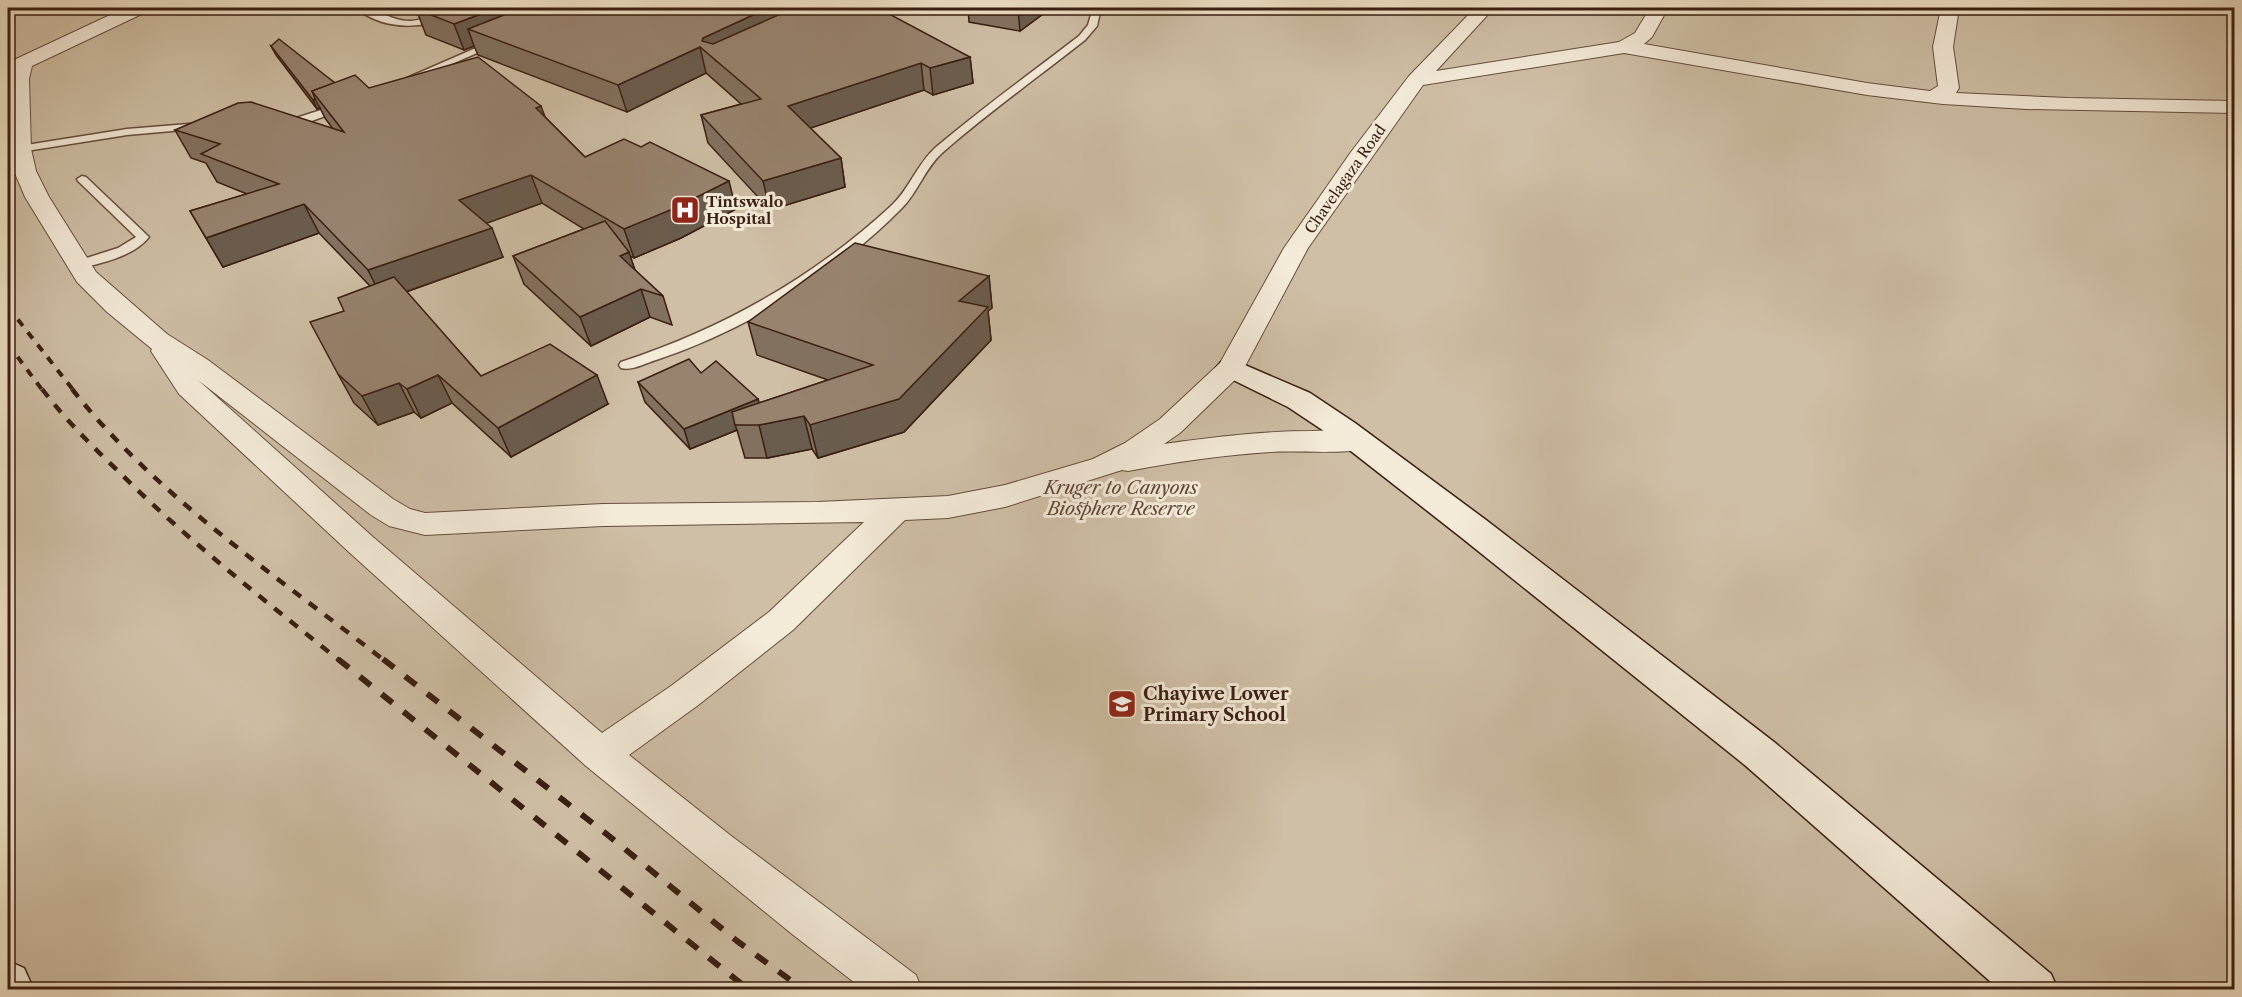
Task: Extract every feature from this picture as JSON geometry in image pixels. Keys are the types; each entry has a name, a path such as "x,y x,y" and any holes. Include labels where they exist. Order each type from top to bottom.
{"street":[{"path":"139,8 23,63 19,79 14,150 37,197 86,277 116,306 158,340 198,366 382,507 400,518 425,524 603,515 895,511 948,507 1005,496 1104,466 1220,445 1286,439 1357,441"},
{"name":"Chavelagaza Road","path":"1104,466 1136,450 1170,426 1231,368 1296,248 1416,80 1485,8"},
{"path":"1624,47 1642,37 1659,8"},
{"path":"1936,96 1948,88 1943,47 1950,8"},
{"path":"1416,80 1624,47 1901,93 2057,103 2235,107"},
{"path":"158,340 189,388 600,755 816,928 900,990"},
{"path":"1231,368 1299,400 1474,529 1760,754 2035,990"},
{"path":"600,755 684,696 781,621 895,511"},
{"path":"8,984 11,990"}],"lane":[{"path":"360,8 395,23 406,25 423,23 458,8"},
{"path":"626,365 663,354 716,332 769,305 825,266 909,195 924,166 937,152 1082,38 1092,26 1097,8"},
{"path":"404,81 508,38"},
{"path":"270,124 305,120 354,102"},
{"path":"14,150 137,131 211,126"},
{"path":"78,265 126,248 143,237 82,179"}],"green space":[{"name":"Kruger to Canyons Biosphere Reserve","path":"8,8 2234,8 2234,989 8,989"}],"building":[{"path":"497,8 454,24 416,9"},
{"path":"522,8 768,8 703,38 702,41 713,44 794,8 878,8 970,57 930,68 921,63 788,106 841,158 763,181 701,115 761,99 700,47 618,85 468,29"},
{"path":"279,39 335,83 312,91 315,99 313,100 271,46"},
{"path":"478,57 541,106 536,108 585,157 624,139 641,147 650,142 729,181 673,209 624,229 531,175 459,200 492,228 368,270 304,204 206,238 190,211 279,184 201,154 220,144 175,130 238,103 251,102 344,132 312,91 355,75 369,88"},
{"path":"605,221 629,252 620,256 663,296 641,289 580,317 513,256"},
{"path":"855,243 989,276 959,301 988,307 899,399 810,425 804,416 759,425 735,425 732,412 873,365 748,322"},
{"path":"394,277 481,376 550,344 597,375 498,428 438,375 407,389 399,383 362,396 338,374 310,322 344,311 338,298"},
{"path":"689,359 701,373 716,361 758,399 684,429 638,382"}],"railway":[{"path":"8,307 74,391"},
{"path":"8,344 43,391"},
{"path":"42,389 87,441 170,520 340,661"},
{"path":"72,389 105,428 180,500 220,534 385,661"},
{"path":"338,659 749,990"},
{"path":"383,659 609,836 737,941 804,990"}],"place":[{"name":"Tintswalo Hospital","path":"685,210"},
{"name":"Chayiwe Lower Primary School","path":"1122,704"}]}
